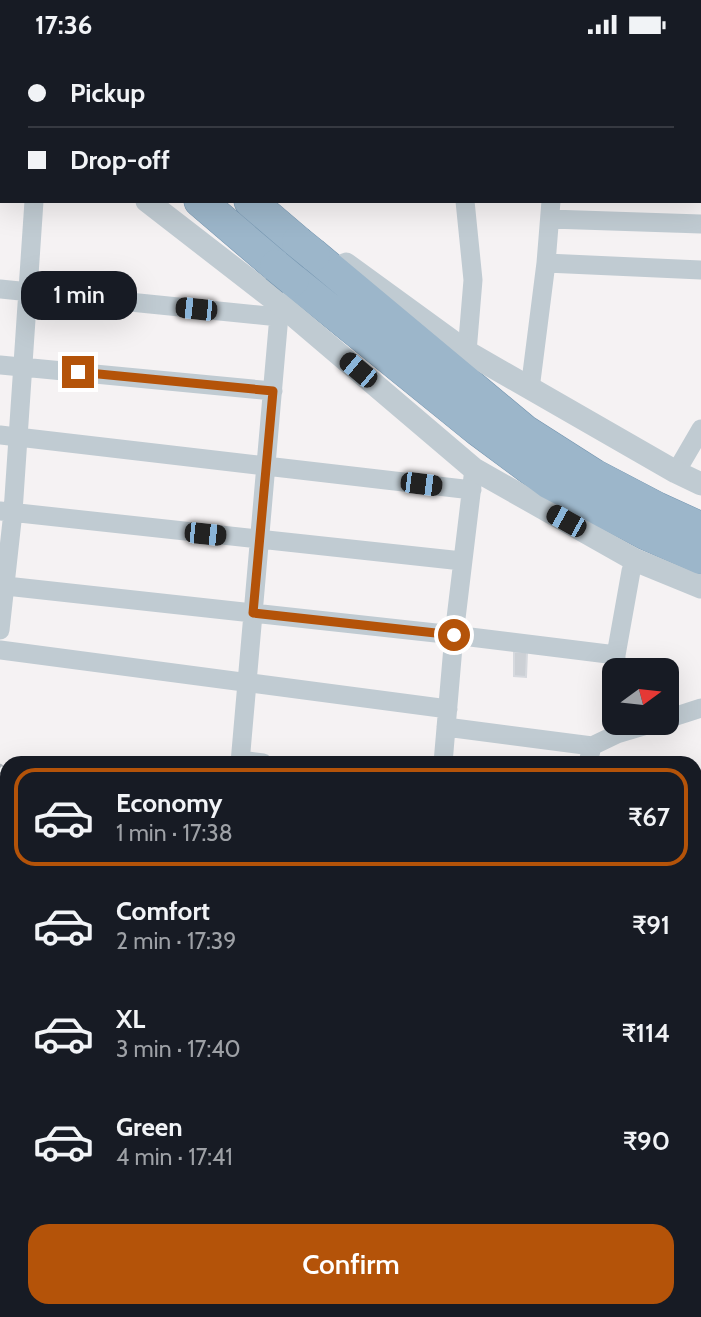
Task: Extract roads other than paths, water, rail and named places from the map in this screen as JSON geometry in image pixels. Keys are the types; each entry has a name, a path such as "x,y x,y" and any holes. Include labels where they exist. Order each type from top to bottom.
{"highway":[{"path":"202,203 280,293 478,430 548,482 646,534 701,558"},
{"path":"253,203 309,246 525,431 594,475 701,528"}],"street":[{"path":"0,630 6,586 9,435 23,367 34,203"},
{"path":"150,203 280,293 473,480 635,560 701,587"},
{"path":"274,203 309,246 467,352 701,484"},
{"path":"465,203 473,280 467,352"},
{"path":"530,389 550,210 701,224"},
{"path":"241,756 280,293 309,246"},
{"path":"546,263 701,270"},
{"path":"0,289 29,292 280,293"},
{"path":"0,365 273,391"},
{"path":"676,472 701,429"},
{"path":"9,435 266,466 473,480"},
{"path":"444,756 454,635 473,480"},
{"path":"6,512 462,561"},
{"path":"617,658 635,560"},
{"path":"6,586 454,635 602,661"},
{"path":"0,650 248,682 447,718 590,754 611,735"},
{"path":"679,715 701,708"}]}
